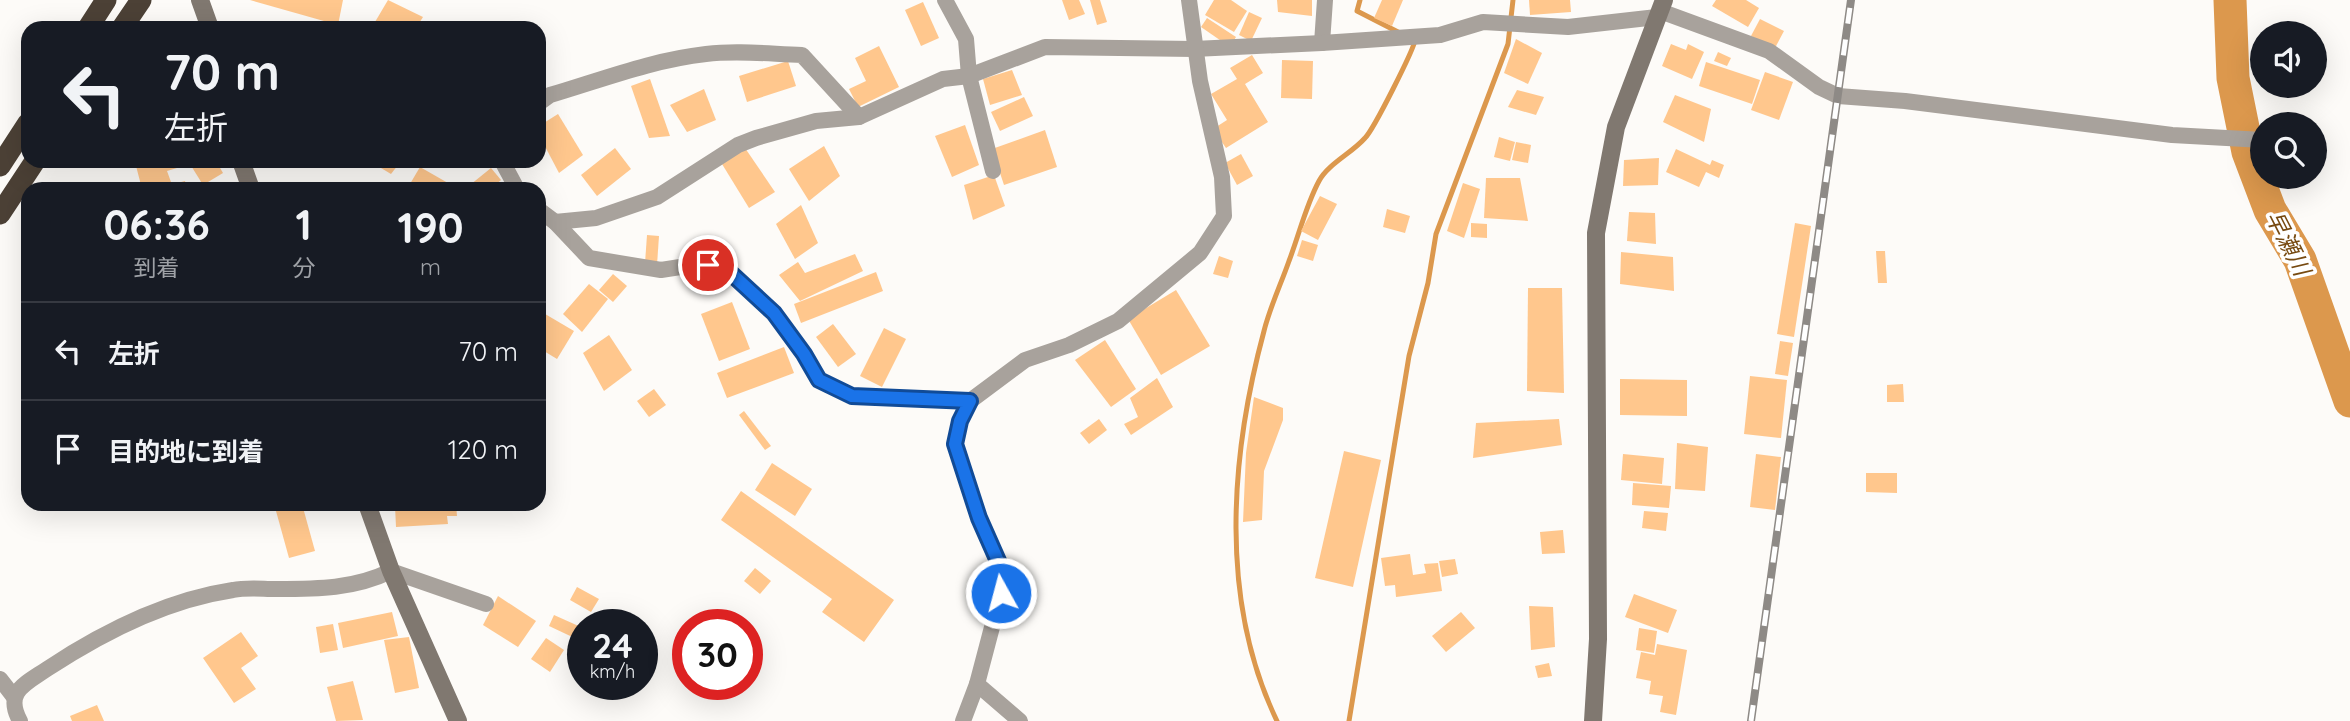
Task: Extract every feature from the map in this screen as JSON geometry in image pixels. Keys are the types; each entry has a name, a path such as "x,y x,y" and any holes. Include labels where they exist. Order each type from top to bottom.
{"highway":[{"path":"92,21 106,0"},
{"path":"127,21 141,0"},
{"path":"0,166 21,133"},
{"path":"0,214 21,182"}],"street":[{"path":"200,0 209,21"},
{"path":"945,0 966,39 969,76 993,172"},
{"path":"963,721 977,684 1001,593 998,561 979,518 955,444 960,421 970,401 1026,360 1069,345 1118,321 1200,253 1224,216 1222,177 1194,49 1189,0"},
{"path":"1322,43 1325,0"},
{"path":"1593,721 1598,639 1595,233 1616,127 1661,9"},
{"path":"555,222 596,218 657,197 738,145 757,138 816,121 859,117 943,79 969,76 1045,47 1194,49 1322,43 1440,35 1482,22 1568,27 1661,9 1769,51 1819,87 1838,96 1905,101 2172,135 2250,139"},
{"path":"546,98 652,64 705,54 802,55 859,117"},
{"path":"546,215 589,258 661,270 693,265 722,265 774,313 819,380 852,396 970,401"},
{"path":"370,511 391,571 458,721"},
{"path":"20,721 13,708 14,697 22,686 79,648 119,626 180,603 235,589 292,589 367,583 391,571 486,604"},
{"path":"0,679 14,697"},
{"path":"977,684 1020,721"}],"building":[{"path":"250,0 343,0 339,21 324,21"},
{"path":"388,0 423,17 420,21 376,21"},
{"path":"1062,0 1079,0 1085,14 1069,20"},
{"path":"1090,0 1100,0 1107,22 1097,25"},
{"path":"1214,0 1231,0 1247,11 1234,32 1205,15"},
{"path":"1277,0 1312,0 1312,16 1278,12"},
{"path":"1382,0 1403,0 1392,26 1374,18"},
{"path":"1529,0 1570,0 1571,12 1530,15"},
{"path":"1716,0 1746,0 1759,8 1748,27 1712,6"},
{"path":"923,2 939,38 921,46 905,10"},
{"path":"1249,12 1262,18 1251,41 1239,35"},
{"path":"1207,18 1236,37 1230,47 1201,27"},
{"path":"1760,19 1784,31 1775,48 1751,36"},
{"path":"1516,39 1542,53 1528,84 1504,73"},
{"path":"1671,44 1686,50 1688,44 1704,52 1692,79 1662,66"},
{"path":"879,46 899,87 858,107 849,89 866,81 855,58"},
{"path":"1718,52 1731,58 1727,66 1714,61"},
{"path":"1252,55 1263,73 1245,84 1268,122 1226,148 1213,129 1227,120 1211,94 1237,79 1230,68"},
{"path":"1282,60 1313,61 1312,99 1281,98"},
{"path":"788,61 796,86 747,102 739,76"},
{"path":"1706,62 1760,80 1752,104 1699,86"},
{"path":"1012,70 1022,95 990,105 983,79"},
{"path":"1765,72 1793,82 1779,120 1751,110"},
{"path":"650,79 670,136 649,138 631,86"},
{"path":"704,89 716,120 687,132 670,105"},
{"path":"1517,90 1544,97 1536,115 1508,107"},
{"path":"1675,95 1711,109 1704,142 1663,122"},
{"path":"1024,97 1033,116 1000,131 991,112"},
{"path":"558,114 583,155 559,173 546,148 546,122"},
{"path":"965,125 979,165 952,177 935,136"},
{"path":"1045,130 1057,167 1004,185 992,149"},
{"path":"1499,137 1515,142 1510,161 1494,157"},
{"path":"1516,142 1531,145 1528,163 1512,160"},
{"path":"824,146 840,176 809,201 789,169"},
{"path":"615,148 631,169 597,196 581,175"},
{"path":"745,148 775,192 749,208 722,164"},
{"path":"1676,149 1710,165 1712,160 1724,165 1719,178 1706,172 1699,187 1666,172"},
{"path":"1241,154 1253,176 1237,185 1225,163"},
{"path":"1659,158 1658,185 1623,186 1624,160"},
{"path":"137,168 177,168 167,171 171,182 140,182"},
{"path":"192,168 220,168 223,173 208,182 201,182"},
{"path":"381,168 396,168 391,174"},
{"path":"422,168 446,182 411,182"},
{"path":"491,168 501,180 499,182 474,182"},
{"path":"994,175 1005,206 973,220 964,185"},
{"path":"1486,178 1520,178 1528,221 1484,218"},
{"path":"1463,183 1480,189 1464,238 1447,231"},
{"path":"1320,196 1337,204 1318,240 1301,231"},
{"path":"801,205 818,243 795,259 776,224"},
{"path":"1387,209 1410,216 1405,233 1383,227"},
{"path":"1629,212 1655,213 1656,244 1627,241"},
{"path":"1471,223 1487,224 1487,238 1471,237"},
{"path":"1795,223 1811,226 1794,337 1777,334"},
{"path":"647,235 659,236 657,265 645,263"},
{"path":"1302,240 1318,245 1313,261 1297,256"},
{"path":"1876,251 1885,251 1887,283 1878,283"},
{"path":"1621,252 1673,257 1674,291 1620,284"},
{"path":"855,254 863,271 800,301 779,275 798,262 805,273"},
{"path":"1219,256 1233,261 1228,278 1213,274"},
{"path":"876,272 883,291 801,323 794,304"},
{"path":"613,274 627,286 613,302 599,290"},
{"path":"589,284 608,299 582,332 563,314"},
{"path":"1528,288 1562,288 1564,393 1527,391"},
{"path":"1176,290 1210,346 1161,375 1128,319"},
{"path":"732,302 750,349 719,361 701,314"},
{"path":"546,315 574,331 557,359 546,352"},
{"path":"833,324 856,354 838,367 816,337"},
{"path":"884,328 906,339 882,387 860,376"},
{"path":"609,335 632,370 604,391 583,353"},
{"path":"1105,340 1136,389 1111,407 1075,360"},
{"path":"1780,341 1793,343 1788,376 1775,374"},
{"path":"784,347 794,373 727,398 717,373"},
{"path":"1750,376 1787,380 1781,438 1744,434"},
{"path":"1157,378 1173,407 1131,435 1124,424 1138,417 1130,398"},
{"path":"1620,379 1687,380 1687,416 1620,415"},
{"path":"1903,384 1904,402 1887,402 1887,385"},
{"path":"654,389 666,405 649,417 637,401"},
{"path":"1254,397 1283,408 1283,420 1264,471 1262,520 1243,522 1246,453"},
{"path":"744,411 771,446 765,450 739,415"},
{"path":"1099,419 1107,430 1089,444 1080,433"},
{"path":"1559,419 1562,445 1473,458 1476,423"},
{"path":"1677,443 1708,447 1705,491 1675,489"},
{"path":"1344,451 1381,460 1353,587 1315,578"},
{"path":"1623,454 1664,458 1662,484 1621,480"},
{"path":"1756,454 1781,457 1775,510 1750,507"},
{"path":"772,463 812,489 795,516 755,490"},
{"path":"1866,473 1897,473 1897,493 1866,492"},
{"path":"1633,483 1671,486 1669,508 1632,505"},
{"path":"741,491 894,600 864,642 822,612 832,599 721,520"},
{"path":"276,511 304,511 315,551 289,558"},
{"path":"395,511 457,511 457,516 447,516 448,524 396,527"},
{"path":"1644,511 1668,513 1666,531 1642,528"},
{"path":"1563,530 1565,553 1542,554 1540,532"},
{"path":"1410,554 1413,575 1426,573 1424,564 1438,563 1442,591 1396,597 1395,585 1385,586 1381,558"},
{"path":"1455,559 1458,574 1442,577 1439,561"},
{"path":"755,568 771,581 760,594 744,581"},
{"path":"577,587 599,599 593,609 586,609 570,600"},
{"path":"1634,594 1677,610 1668,633 1625,617"},
{"path":"498,596 536,621 518,647 483,625"},
{"path":"1529,606 1553,607 1555,647 1531,650"},
{"path":"392,612 398,636 343,648 338,623"},
{"path":"1461,612 1475,628 1446,652 1432,636"},
{"path":"554,615 567,621 567,634 549,626"},
{"path":"333,624 338,650 320,653 316,627"},
{"path":"1639,628 1657,631 1654,653 1636,650"},
{"path":"241,632 258,656 241,668 256,689 234,703 203,658"},
{"path":"409,637 419,688 395,693 384,640"},
{"path":"546,638 564,650 550,672 531,659"},
{"path":"1657,644 1687,650 1676,715 1660,712 1663,696 1649,694 1651,681 1636,678 1641,652 1655,655"},
{"path":"1549,663 1552,676 1538,678 1535,666"},
{"path":"353,681 363,720 336,721 327,687"},
{"path":"97,705 104,721 72,721 70,716"}],"waterway":[{"path":"1360,0 1357,11 1400,33"},
{"path":"1349,721 1409,356 1428,283 1436,234 1508,44 1513,0"},
{"name":"早瀬川","path":"2230,0 2233,78 2248,152 2270,210 2300,260 2350,401"},
{"path":"1277,721 1258,675 1238,578 1238,478 1252,379 1269,313 1314,190 1328,169 1370,132 1415,40"}],"railway":[{"path":"1751,721 1851,0"}],"route":[{"path":"708,265 722,265 774,313 819,380 852,396 970,401 960,421 955,444 979,518 998,561 1001,593"}]}
